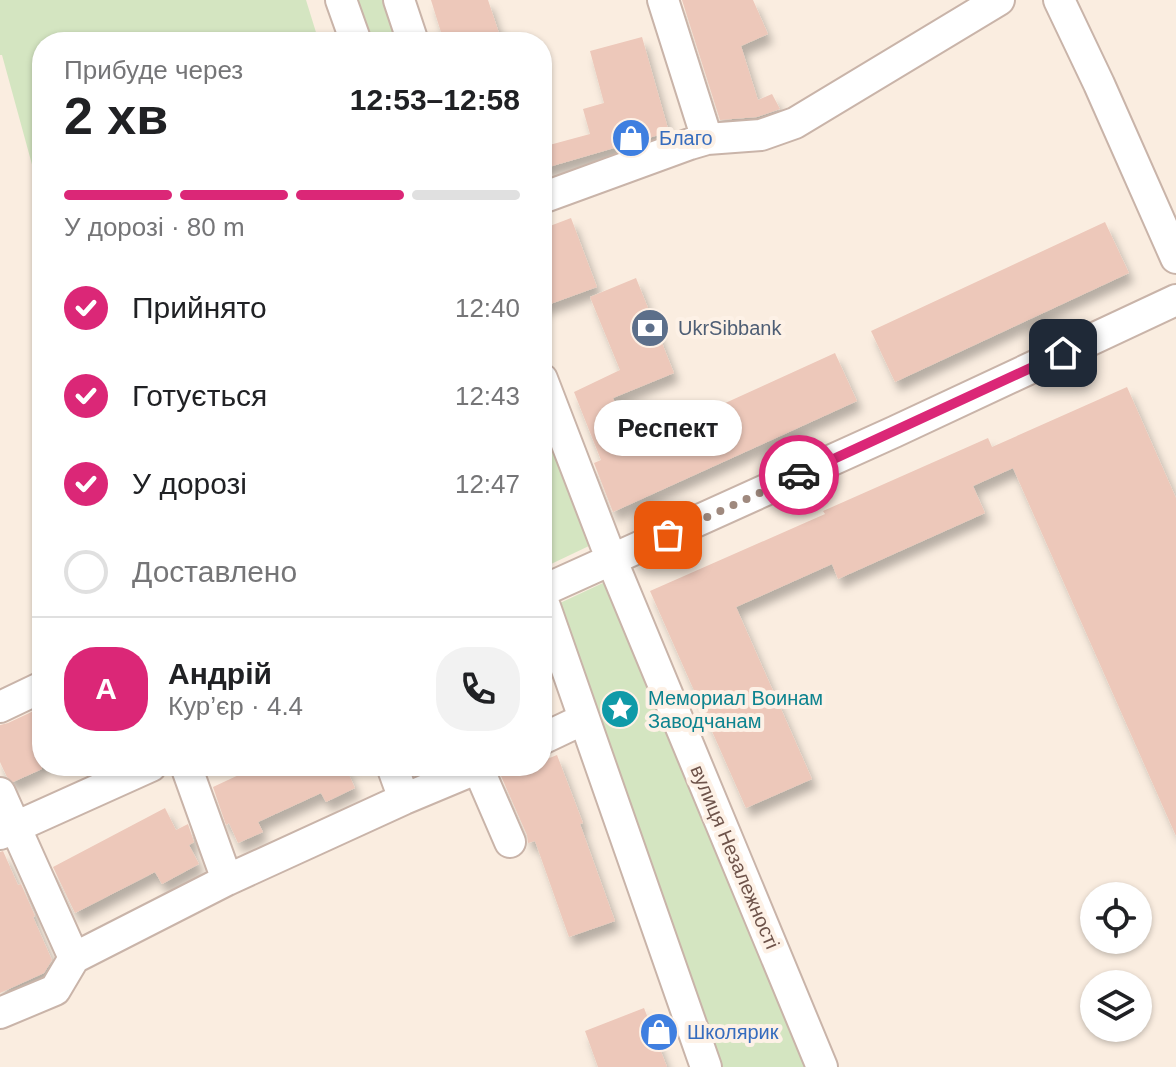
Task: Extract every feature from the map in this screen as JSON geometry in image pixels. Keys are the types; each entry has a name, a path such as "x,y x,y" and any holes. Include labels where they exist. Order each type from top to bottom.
{"street":[{"path":"341,0 352,32"},
{"path":"399,0 410,32"},
{"path":"663,0 707,139"},
{"path":"552,194 707,139 761,135 795,123 999,0"},
{"path":"1059,0 1176,258"},
{"path":"552,587 1176,300"},
{"name":"вулиця Незалежності","path":"552,405 612,561 822,1067"},
{"path":"552,627 706,1067"},
{"path":"0,707 32,692"},
{"path":"552,734 584,719"},
{"path":"7,830 128,776"},
{"path":"190,776 227,880"},
{"path":"396,776 404,799"},
{"path":"0,1013 55,990 74,958 227,880 459,776"},
{"path":"484,776 510,842"},
{"path":"0,793 7,830 74,958"}],"green space":[{"path":"0,0 306,0 316,32 32,32 32,164 0,55"},
{"path":"348,0 391,0 402,32 359,32"},
{"path":"552,442 591,545 552,564"},
{"path":"605,582 813,1067 717,1067 560,603"}],"building":[{"path":"431,0 488,0 499,32 441,32"},
{"path":"682,0 753,0 768,34 741,46 758,100 772,94 780,109 757,117 720,120"},
{"path":"642,37 669,132 552,166 552,144 590,134 583,109 604,103 590,51"},
{"path":"571,218 597,287 552,303 552,225"},
{"path":"1105,222 1129,273 895,382 871,331"},
{"path":"636,278 674,373 613,398 633,445 835,353 857,401 613,512 594,463 601,460 574,392 620,370 590,297"},
{"path":"1127,387 1176,498 1176,836 1013,468 973,486 985,513 838,579 832,564 736,607 812,779 746,808 650,591 988,438 992,447"},
{"path":"32,712 32,773 13,782 0,762 0,725"},
{"path":"557,755 615,921 569,937 535,841 528,843 501,776 552,776 552,757"},
{"path":"237,776 350,776 355,788 326,802 321,793 258,822 263,832 238,843 229,823 226,825 213,787"},
{"path":"165,808 176,830 188,824 194,842 189,845 199,864 162,884 155,872 75,913 53,867"},
{"path":"3,851 18,885 21,884 52,960 44,973 0,993 0,852"},
{"path":"644,1008 667,1067 598,1067 585,1031"}],"way so far":[{"path":"668,535 799,475"}],"place":[{"name":"Благо","path":"631,138"},
{"name":"UkrSibbank","path":"650,328"},
{"name":"Респект","path":"668,535"},
{"name":"Мемориал Воинам Заводчанам","path":"620,709"},
{"name":"Школярик","path":"659,1032"}],"route":[{"path":"799,475 1063,353"}]}
